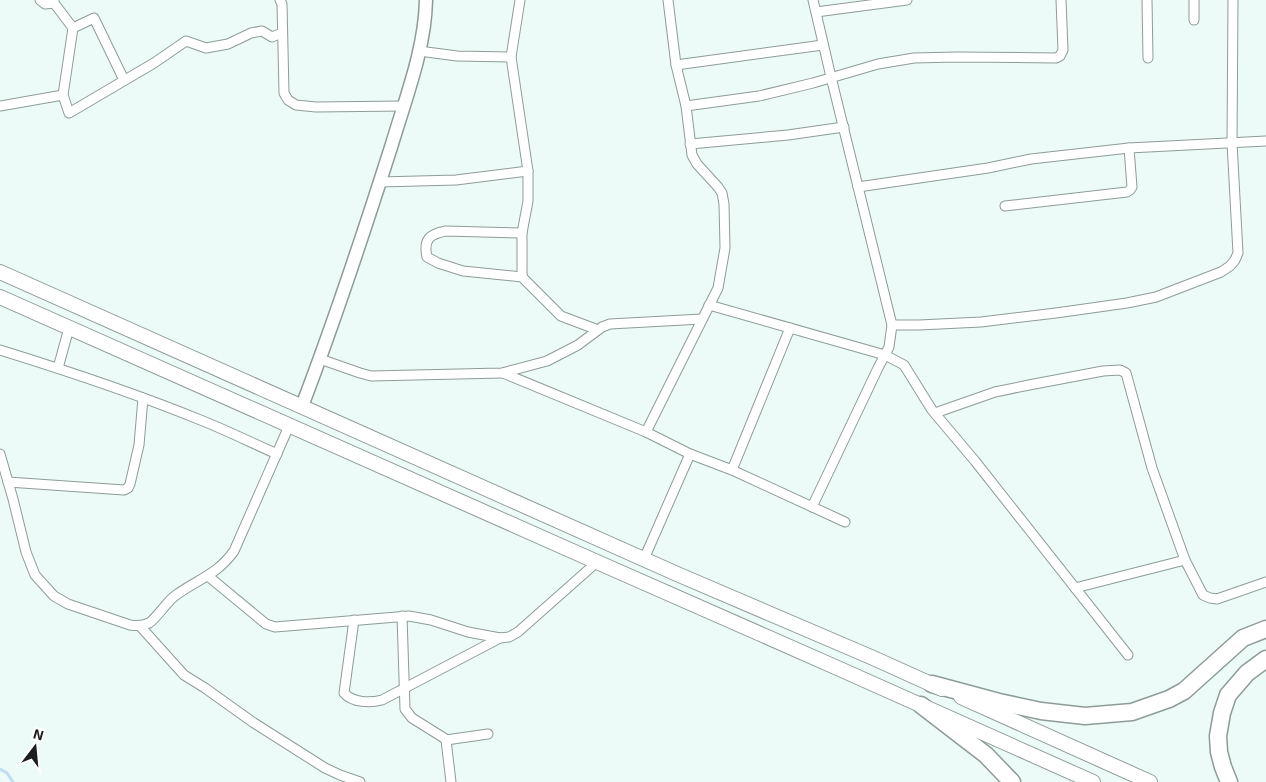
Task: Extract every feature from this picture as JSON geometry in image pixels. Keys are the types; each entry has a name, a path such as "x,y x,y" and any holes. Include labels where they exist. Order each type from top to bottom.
{"highway":[{"path":"932,684 1041,711 1085,716 1132,712 1169,700 1184,692 1243,638 1266,628"},
{"path":"1229,782 1219,752 1218,736 1222,713 1228,695 1247,673 1266,660"},
{"path":"921,705 986,755 1012,782"}],"main road":[{"path":"0,272 677,574 871,657 1150,782"},
{"path":"0,297 1093,782"}],"street":[{"path":"40,0 45,4 54,1 73,28 63,95 68,113 154,63 186,41 206,48 228,44 251,32 262,32 272,37 282,33"},
{"path":"280,0 284,93 288,100 296,105 316,108 403,106"},
{"path":"302,406 320,359 380,182 419,52 426,0"},
{"path":"520,0 511,57 528,171 528,201 522,233 522,277"},
{"path":"646,432 718,288 725,248 722,193 718,186 697,164 692,155 686,106 676,65 668,0"},
{"path":"812,507 889,347 892,325 813,0"},
{"path":"816,12 907,0"},
{"path":"686,106 759,96 878,64 914,58 1056,58 1060,56 1063,50 1061,0"},
{"path":"1147,0 1148,58"},
{"path":"1194,0 1194,20"},
{"path":"892,325 981,322 1127,303 1156,297 1221,272 1230,266 1238,253 1232,143 1233,0"},
{"path":"73,28 94,18 124,80"},
{"path":"676,65 823,45"},
{"path":"419,52 457,56 511,57"},
{"path":"0,106 63,95"},
{"path":"690,144 788,135 844,127"},
{"path":"858,187 988,168 1031,159 1129,148 1266,141"},
{"path":"1005,206 1127,192 1132,187 1129,148"},
{"path":"380,182 456,180 528,171"},
{"path":"522,233 446,231 434,234 428,240 425,250 427,257 438,264 463,271 522,277 561,316 598,330"},
{"path":"709,305 885,355 904,364 935,413 1128,655"},
{"path":"320,359 372,376 502,373 547,361 578,345 598,330 610,324 702,319"},
{"path":"58,368 69,328"},
{"path":"732,470 790,328"},
{"path":"0,350 58,368 142,398 205,422 276,454"},
{"path":"935,413 995,392 1103,371 1120,370 1126,373 1152,468 1185,560 1203,595 1217,599 1266,582"},
{"path":"502,373 646,432 690,454 732,470 845,522"},
{"path":"8,482 124,490 128,488 139,444 142,398"},
{"path":"0,454 26,552 36,575 54,596 68,604 130,625 140,626 149,622 175,595 208,576 226,562 234,551 289,426"},
{"path":"644,559 690,454"},
{"path":"1075,588 1185,560"},
{"path":"208,576 266,624 275,627 402,616 421,617 468,632 500,638 509,637 518,632 597,562"},
{"path":"402,616 405,710 446,740 451,782"},
{"path":"354,620 344,693 348,698 360,701 373,702 382,700 500,638"},
{"path":"140,626 184,675 324,768 360,782"},
{"path":"446,740 488,734"}],"waterway":[{"path":"0,769 7,773 13,782"}]}
